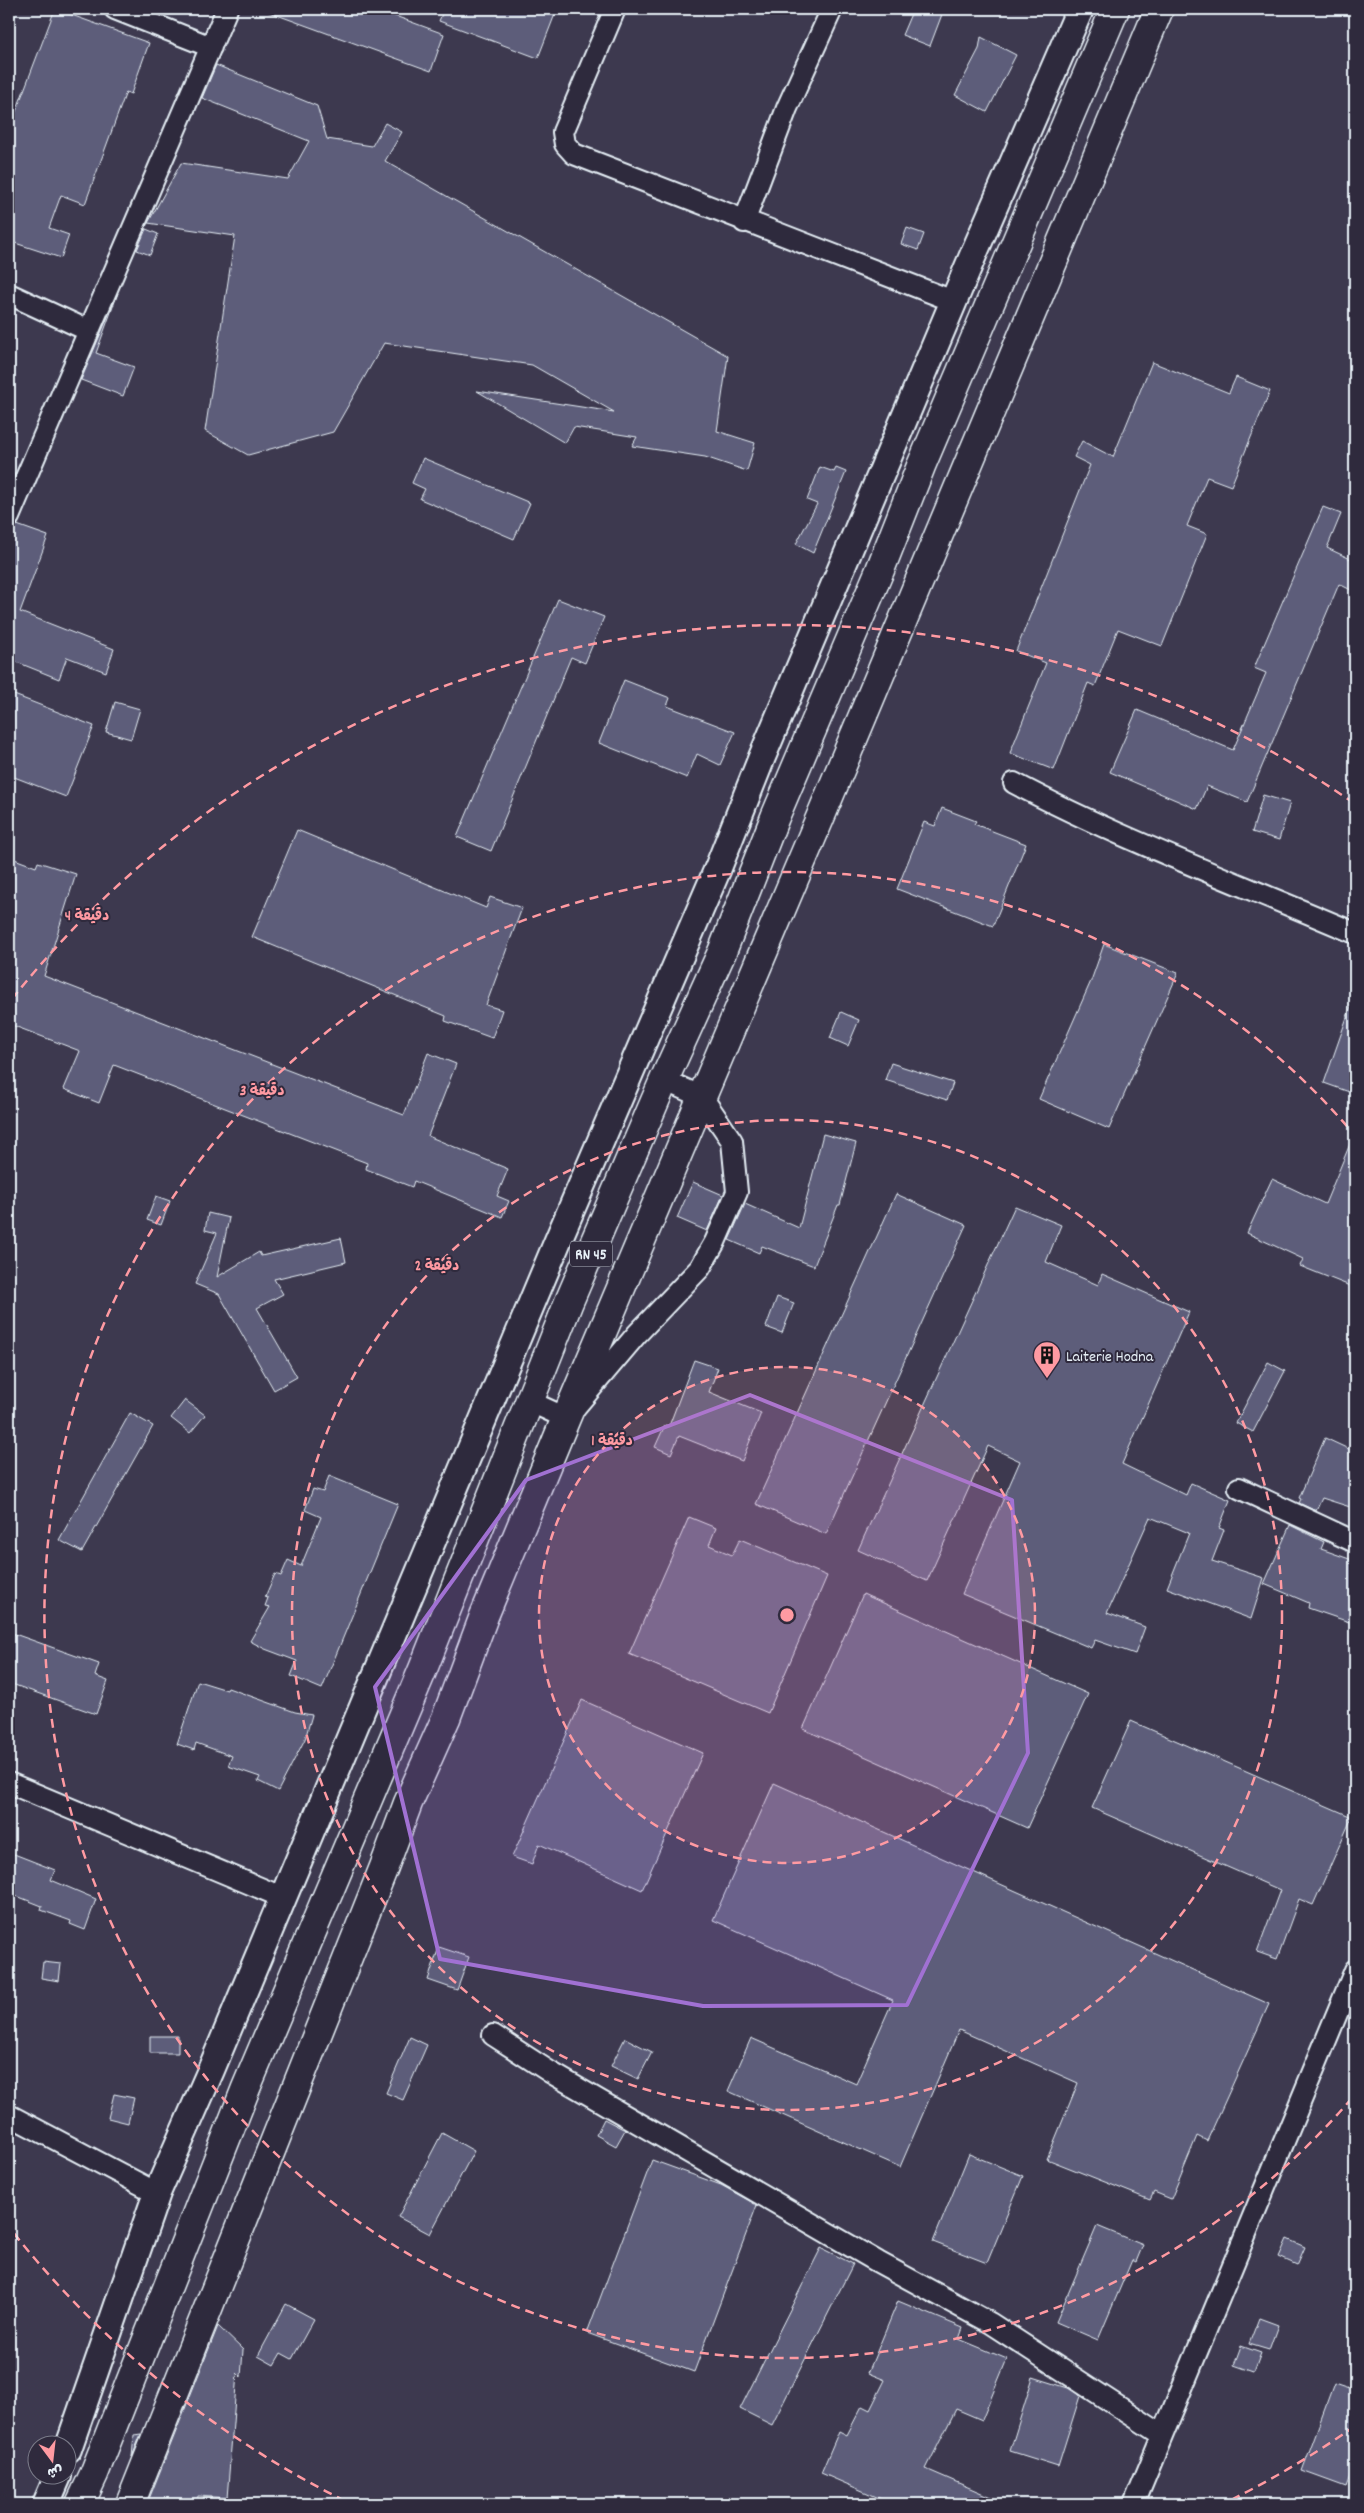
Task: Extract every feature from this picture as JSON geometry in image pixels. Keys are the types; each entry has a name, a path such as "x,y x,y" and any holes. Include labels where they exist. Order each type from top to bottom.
{"highway":[{"name":"RN 45","path":"80,2504 246,2088 390,1750 531,1402 568,1304 664,1080 722,952 775,817 1115,9"},
{"name":"RN 45","path":"130,2504 408,1803 446,1718 484,1616 1160,9"},
{"path":"990,303 1028,319"}],"main road":[{"path":"73,2436 158,2193 284,1898 559,1238 718,868 953,301 1080,9"},
{"path":"46,2504 54,2486"}],"street":[{"path":"115,9 210,47"},
{"path":"9,517 87,330 227,9"},
{"path":"614,9 563,132 565,144 574,154 744,222 953,301"},
{"path":"744,222 787,108 832,9"},
{"path":"9,294 87,330"},
{"path":"1014,783 1052,803 1173,858 1355,933"},
{"path":"531,1402 566,1418 637,1334 700,1268 715,1242 737,1192 732,1141 702,1097 664,1080"},
{"path":"1239,1488 1355,1542"},
{"path":"9,1783 284,1898"},
{"path":"1134,2504 1355,1970"},
{"path":"493,2035 550,2072 878,2262 990,2324 1162,2435"},
{"path":"9,2115 158,2193"}],"highlighted area":[{"path":"750,1395 1012,1500 1028,1753 907,2005 703,2006 440,1959 375,1687 526,1480"}],"building":[{"path":"55,9 149,43 131,94 126,92 85,204 61,195 49,228 69,235 61,258 9,241 9,112 15,114"},
{"path":"266,9 376,9 444,34 431,71 266,11"},
{"path":"444,9 557,9 538,58 439,21"},
{"path":"913,9 944,9 930,46 902,35"},
{"path":"981,37 1016,55 987,112 955,95 979,49"},
{"path":"216,65 317,106 327,139 372,146 385,123 402,132 385,161 728,356 717,431 755,443 747,471 705,457 632,446 637,437 574,427 565,443 477,391 614,412 532,365 384,343 333,432 248,455 205,431 235,236 148,223 181,163 288,179 309,141 202,98"},
{"path":"907,228 924,234 918,250 901,244"},
{"path":"146,229 158,234 150,255 137,250"},
{"path":"118,293 96,353 134,367 123,396 81,380"},
{"path":"1152,362 1229,393 1236,377 1270,391 1231,486 1207,477 1187,526 1207,534 1162,646 1118,629 1095,686 1088,683 1054,770 1010,753 1046,663 1016,651 1090,465 1074,457 1082,441 1113,457"},
{"path":"423,458 530,503 514,539 420,499 425,489 412,483"},
{"path":"820,467 834,472 836,468 846,472 813,553 796,544 817,504 807,500"},
{"path":"1323,507 1341,514 1327,548 1355,561 1355,592 1339,584 1247,802 1207,786 1197,809 1110,772 1137,710 1233,750 1266,673 1254,668"},
{"path":"17,525 48,536 20,612 114,649 106,672 67,657 59,679 9,659 9,529"},
{"path":"558,599 604,617 585,663 571,657 491,851 457,837"},
{"path":"624,680 670,698 667,706 735,732 720,765 697,754 687,778 599,743"},
{"path":"9,693 94,726 66,797 9,775"},
{"path":"115,702 140,709 131,739 106,732"},
{"path":"1263,795 1290,803 1279,840 1252,832"},
{"path":"942,808 976,821 974,824 1026,844 993,926 897,889 924,822 935,826"},
{"path":"297,830 486,908 490,897 522,908 486,1005 502,1010 492,1038 445,1021 446,1016 252,937"},
{"path":"9,857 36,867 38,862 76,874 44,976 404,1115 428,1053 456,1064 428,1136 508,1169 497,1196 509,1201 502,1217 414,1181 412,1187 366,1169 367,1163 114,1065 99,1103 64,1089 80,1051 9,1024"},
{"path":"1104,944 1178,973 1109,1129 1039,1099 1091,981"},
{"path":"1353,1000 1355,1001 1355,1094 1324,1083"},
{"path":"841,1012 859,1020 848,1046 830,1038"},
{"path":"891,1063 953,1083 947,1100 885,1080"},
{"path":"1355,1132 1355,1288 1300,1266 1303,1259 1247,1233 1272,1179 1325,1204"},
{"path":"823,1134 856,1143 840,1205 838,1205 814,1266 762,1246 759,1253 729,1240 745,1204 799,1228"},
{"path":"693,1182 723,1195 707,1231 677,1218"},
{"path":"896,1194 966,1225 826,1534 756,1504"},
{"path":"156,1196 170,1201 161,1225 147,1220"},
{"name":"Laiterie Hodna","path":"1015,1206 1061,1225 1046,1262 1098,1285 1102,1274 1189,1312 1122,1464 1186,1495 1191,1483 1230,1500 1219,1528 1224,1530 1212,1561 1264,1578 1251,1619 1167,1588 1189,1533 1150,1517 1107,1613 1145,1627 1135,1654 1095,1640 1091,1648 962,1594 1020,1461 988,1446 927,1581 858,1550"},
{"path":"208,1213 229,1218 217,1277 259,1252 261,1256 341,1238 346,1262 274,1279 283,1294 257,1308 297,1377 274,1390 219,1294 195,1284 217,1233 205,1230"},
{"path":"777,1297 794,1303 782,1333 766,1327"},
{"path":"694,1360 718,1368 709,1392 761,1413 742,1461 679,1436 671,1454 655,1447 665,1425 669,1426"},
{"path":"1268,1362 1285,1371 1253,1432 1236,1423"},
{"path":"185,1400 205,1415 190,1433 171,1418"},
{"path":"130,1413 153,1426 82,1552 59,1540"},
{"path":"1325,1438 1355,1452 1355,1489 1350,1507 1322,1498 1316,1511 1299,1503 1301,1499 1299,1498"},
{"path":"329,1476 398,1504 322,1689 291,1676 297,1661 250,1641 270,1607 265,1606 268,1598 265,1597 275,1574 281,1576 288,1560 301,1566 321,1517 305,1510 313,1489 323,1492"},
{"path":"689,1517 716,1528 709,1545 732,1555 740,1539 827,1576 768,1713 629,1654"},
{"path":"1290,1525 1324,1542 1321,1549 1355,1561 1355,1624 1308,1608 1309,1603 1264,1584"},
{"path":"863,1594 1088,1694 1027,1828 803,1729"},
{"path":"9,1632 99,1664 95,1676 108,1681 96,1714 9,1683"},
{"path":"198,1681 227,1690 228,1688 295,1712 312,1715 305,1739 278,1791 258,1781 260,1777 228,1766 232,1756 196,1743 194,1750 177,1744"},
{"path":"582,1700 703,1753 642,1890 539,1844 532,1864 512,1857"},
{"path":"1131,1721 1352,1817 1313,1905 1299,1899 1277,1959 1257,1952 1280,1890 1092,1808"},
{"path":"774,1783 1269,2004 1207,2141 1197,2136 1171,2199 1154,2192 1150,2200 1047,2159 1078,2083 959,2030 900,2167 728,2091 751,2038 856,2084 893,2000 713,1920"},
{"path":"9,1852 55,1870 51,1880 96,1899 85,1930 70,1924 71,1921 41,1910 42,1906 9,1893"},
{"path":"439,1947 469,1957 457,1990 428,1980"},
{"path":"43,1962 61,1964 59,1981 41,1978"},
{"path":"150,2036 178,2036 178,2053 150,2053"},
{"path":"410,2037 427,2045 403,2100 386,2093"},
{"path":"625,2038 652,2052 638,2079 611,2066"},
{"path":"114,2094 134,2098 128,2123 108,2118"},
{"path":"604,2119 625,2130 616,2146 596,2135"},
{"path":"442,2133 474,2151 430,2234 398,2217"},
{"path":"969,2154 1023,2176 987,2263 933,2242"},
{"path":"652,2160 721,2185 757,2205 694,2372 587,2333"},
{"path":"1097,2226 1143,2245 1136,2262 1132,2260 1098,2340 1056,2322"},
{"path":"1287,2239 1305,2247 1297,2265 1279,2257"},
{"path":"821,2248 853,2264 772,2425 740,2409"},
{"path":"898,2301 963,2328 959,2339 1007,2359 982,2420 956,2409 926,2469 1007,2504 893,2504 821,2473 839,2431 847,2435 862,2406 870,2410 885,2380 868,2373"},
{"path":"286,2304 314,2319 292,2359 281,2353 274,2365 258,2356"},
{"path":"1259,2318 1278,2325 1269,2350 1249,2344"},
{"path":"218,2326 243,2350 241,2377 237,2373 227,2498 198,2496 197,2504 147,2504"},
{"path":"1241,2346 1261,2353 1254,2372 1234,2365"},
{"path":"1033,2377 1068,2388 1080,2396 1058,2466 1010,2451"},
{"path":"1334,2384 1355,2391 1355,2463 1346,2487 1302,2471"},
{"path":"141,2434 132,2457 134,2435"}],"place":[{"name":"Laiterie Hodna","path":"1047,1379"}]}
